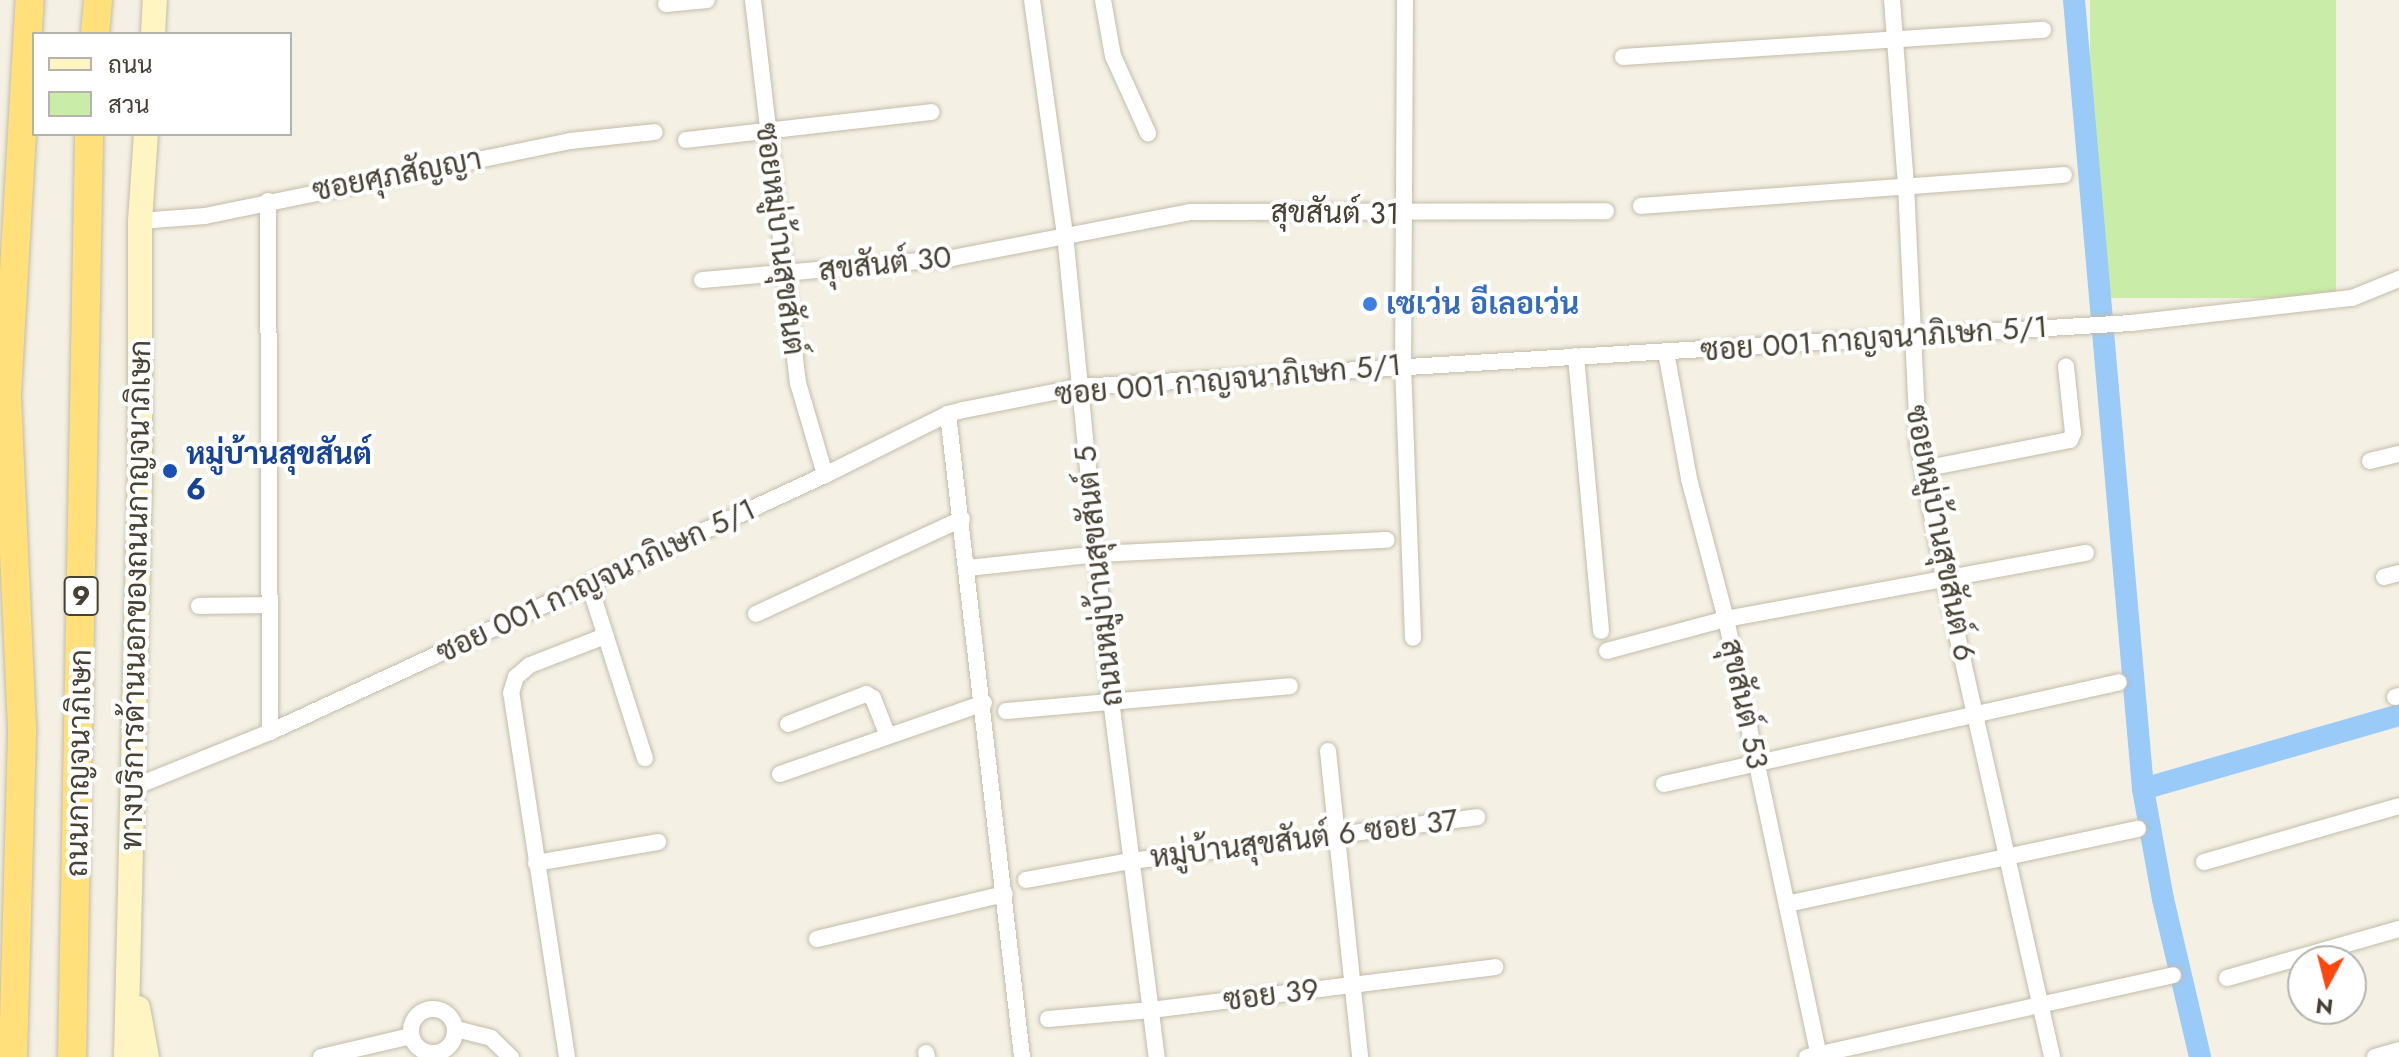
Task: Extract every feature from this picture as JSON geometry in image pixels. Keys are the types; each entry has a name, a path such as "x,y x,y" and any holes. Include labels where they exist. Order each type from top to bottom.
{"highway":[{"name":"ถนนกาญจนาภิเษก","path":"13,1057 22,728 7,393 30,0"},
{"path":"95,32 98,0"},
{"name":"ถนนกาญจนาภิเษก","path":"72,1057 89,136"},
{"path":"0,459 7,393"}],"main road":[{"path":"153,32 155,0"},
{"name":"ทางบริการด้านนอกของถนนกาญจนาภิเษก","path":"126,1057 134,787 140,221 146,136"},
{"path":"129,962 147,1057"}],"street":[{"path":"666,4 707,0"},
{"name":"ซอยหมู่บ้านสุขสันต์","path":"753,0 766,132 798,383 825,475"},
{"name":"ถนนหมู่บ้านสุขสันต์ 5","path":"1032,0 1065,234 1111,700 1157,1057"},
{"path":"1103,0 1113,56 1148,133"},
{"path":"1405,0 1403,365 1413,638"},
{"name":"ซอยหมู่บ้านสุขสันต์ 6","path":"1892,0 1906,185 1913,400 1923,469 1944,577 2052,1057"},
{"path":"1623,57 2043,30"},
{"path":"686,140 931,112"},
{"name":"ซอยศุภสัญญา","path":"140,221 205,216 570,141 655,132"},
{"path":"1641,206 2064,175"},
{"path":"268,201 270,732"},
{"name":"สุขสันต์ 31","path":"1065,234 1190,212 1406,214 1606,211"},
{"name":"สุขสันต์ 30","path":"702,280 952,258 1065,234"},
{"name":"ซอย 001 กาญจนาภิเษก 5/1","path":"134,787 270,732 825,475 948,414 1079,387 2131,323 2352,298 2399,279"},
{"name":"สุขสันต์ 53","path":"1666,352 1689,479 1726,619 1757,762 1815,1056"},
{"path":"1576,356 1601,631"},
{"path":"1923,469 2070,440 2073,433 2066,366"},
{"path":"948,414 984,703 1022,1057"},
{"path":"2370,461 2399,454"},
{"path":"756,614 962,519"},
{"path":"968,568 1098,554 1387,540"},
{"path":"1607,651 1726,619 2086,553"},
{"path":"589,584 645,758"},
{"path":"199,606 269,605"},
{"path":"567,1057 511,693 516,677 530,665 605,636"},
{"path":"1664,784 2119,682"},
{"path":"1006,711 1290,686"},
{"path":"788,724 866,694 873,698 888,736"},
{"path":"780,774 984,703"},
{"path":"1328,751 1360,1057"},
{"path":"2204,862 2399,806"},
{"name":"หมู่บ้านสุขสันต์ 6 ซอย 37","path":"1026,880 1131,861 1477,817"},
{"path":"1787,904 2138,829"},
{"path":"536,863 658,842"},
{"path":"817,939 1005,894"},
{"path":"2227,978 2399,929"},
{"name":"ซอย 39","path":"1048,1019 1151,1010 1495,967"},
{"path":"1815,1056 2173,975"},
{"path":"433,1009 449,1015 456,1029 448,1049 433,1054 419,1049 411,1036 416,1017 433,1009"},
{"path":"456,1029 491,1038 511,1057"},
{"path":"321,1057 411,1036"},
{"path":"2375,1057 2399,1050"}],"green space":[{"path":"2090,0 2336,0 2336,298 2090,298"}],"waterway":[{"path":"2074,0 2143,789 2163,899 2200,1057"},
{"path":"2143,789 2399,715"}],"place":[{"name":"เซเว่น อีเลอเว่น","path":"1370,304"},
{"name":"หมู่บ้านสุขสันต์ 6","path":"170,471"}]}
